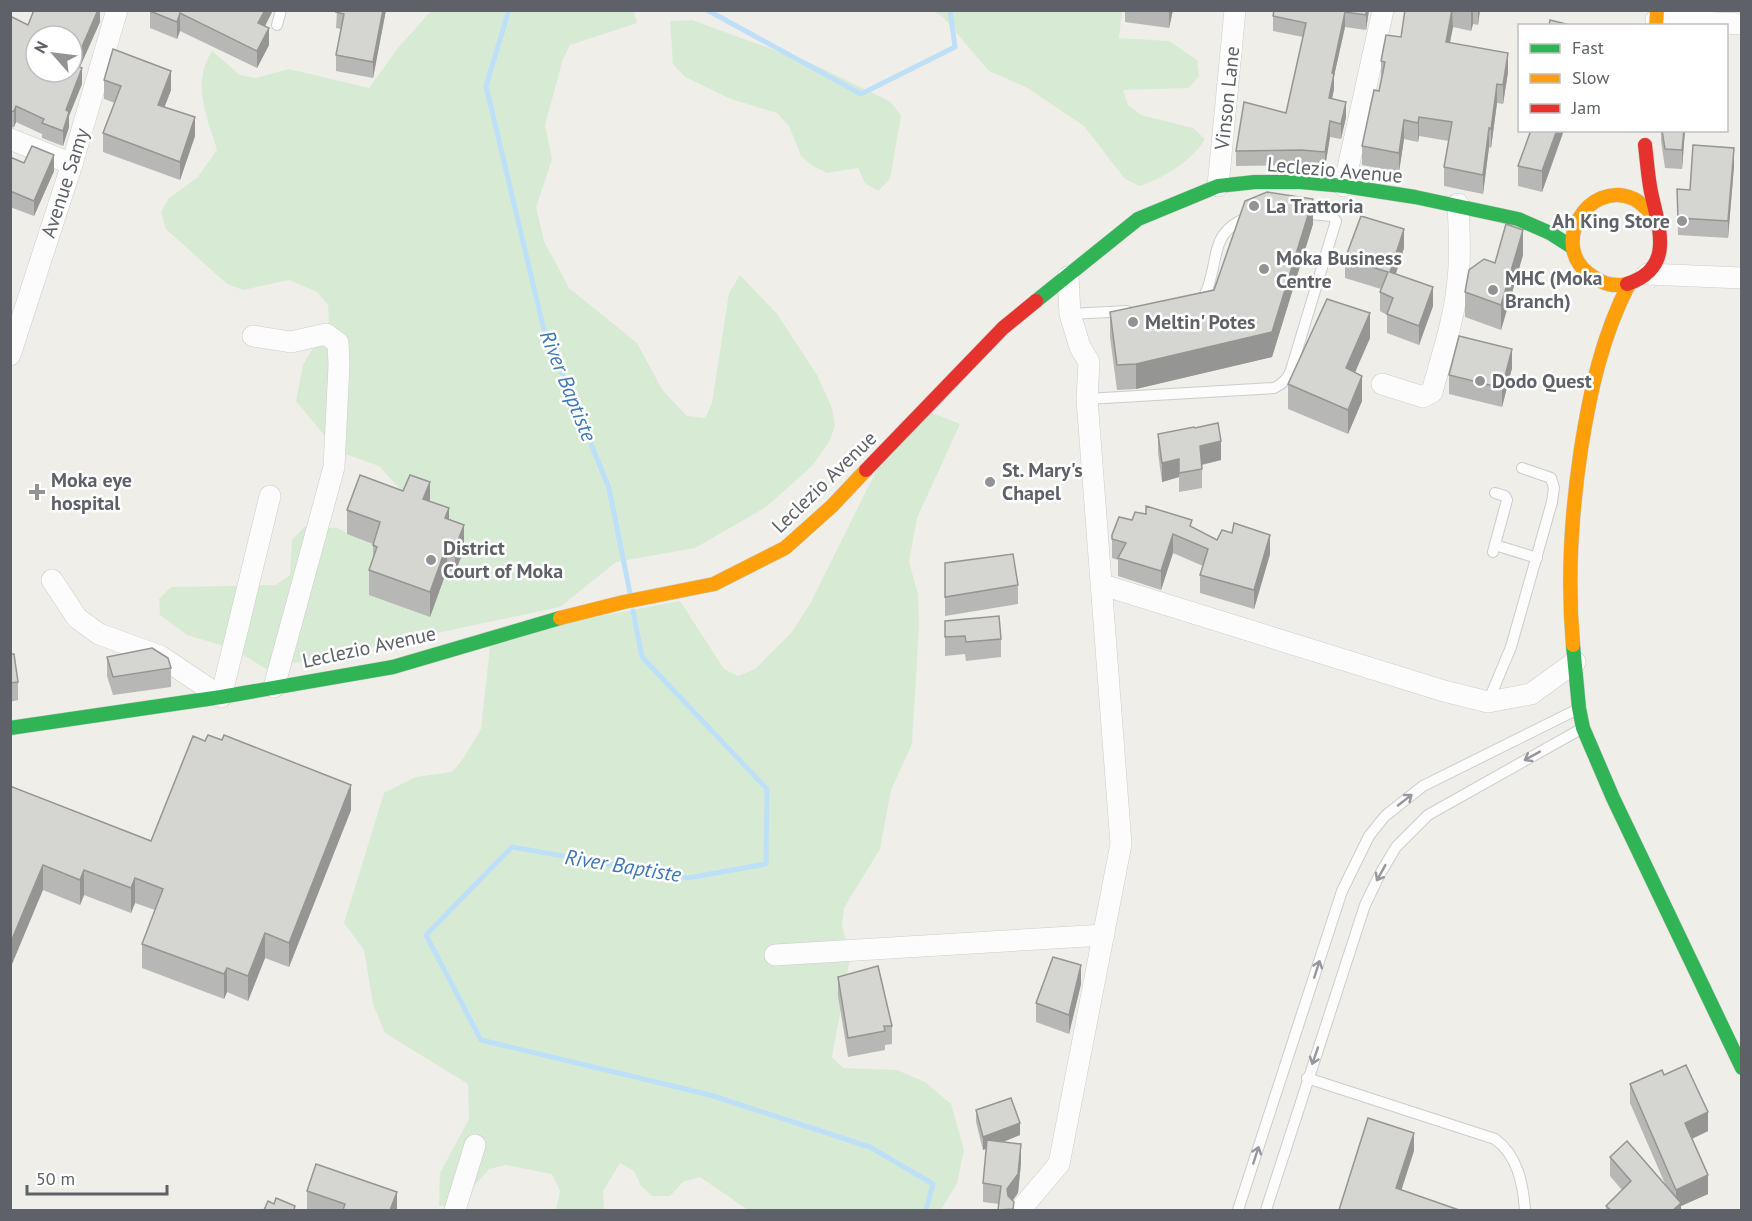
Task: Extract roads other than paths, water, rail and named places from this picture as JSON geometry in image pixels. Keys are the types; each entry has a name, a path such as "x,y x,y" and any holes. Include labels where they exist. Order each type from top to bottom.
{"main road":[{"path":"1620,195 1634,179 1646,138"},
{"path":"1646,138 1656,217 1661,229 1660,253 1655,265 1638,279 1617,305 1606,332 1586,419 1573,510 1569,585 1579,708 1583,728 1618,809 1742,1068"},
{"name":"Leclezio Avenue","path":"10,729 221,697 393,667 549,621 624,602 714,584 785,548 832,506 1003,328 1068,278 1138,219 1218,186 1255,182 1301,182 1344,186 1458,204 1518,219 1551,233 1572,247"},
{"path":"1606,332 1599,292 1580,266 1572,247 1571,236 1579,215 1597,199 1608,195 1620,195 1634,198 1647,206 1656,217"},
{"path":"1563,217 1579,215"},
{"name":"Leclezio Avenue","path":"1518,219 1546,218"},
{"path":"1599,292 1638,279"}],"street":[{"name":"Avenue Samy","path":"10,355 16,317 72,164 117,10"},
{"name":"Vinson Lane","path":"1218,186 1235,10"},
{"path":"1344,186 1383,10"},
{"path":"1656,19 1742,24"},
{"path":"10,139 72,164"},
{"path":"1382,384 1423,397 1432,392 1447,337 1458,280 1458,204"},
{"path":"1660,253 1707,277"},
{"path":"1020,1210 1059,1164 1121,844 1085,355 1070,314 1068,278"},
{"path":"1638,279 1742,278"},
{"path":"253,336 291,342 326,334 338,343 334,467 274,687"},
{"path":"52,580 77,618 99,634 160,656 221,697 270,496"},
{"path":"1103,585 1433,688 1488,702 1531,694 1575,662"},
{"path":"775,955 1104,935"},
{"path":"455,1210 475,1146"}],"lane":[{"path":"278,26 281,10"},
{"path":"1186,306 1194,305 1203,299 1211,277 1219,238 1236,221 1266,209"},
{"path":"1087,399 1274,388 1282,385 1291,370 1336,221 1332,216 1288,212"},
{"path":"1070,314 1135,310"},
{"path":"1488,702 1510,646 1552,502 1553,482 1547,476 1522,468"},
{"path":"1495,493 1505,496 1507,500 1494,548 1537,558"},
{"path":"1238,1210 1342,891 1369,836 1385,816 1423,786 1579,708"},
{"path":"1266,1210 1365,905 1396,847 1428,815 1583,728"},
{"path":"1307,1078 1495,1139 1506,1147 1515,1164 1525,1210"}],"waterway":[{"name":"River Baptiste","path":"509,10 486,86 543,326 609,488 630,593"},
{"name":"River Baptiste","path":"707,10 861,94 955,47 950,10"},
{"name":"River Baptiste","path":"633,611 642,657 767,789 766,864 688,878 512,847 426,935 481,1040 710,1095 870,1147 933,1184 926,1210"}],"place":[{"name":"La Trattoria","path":"1254,206"},
{"name":"Ah King Store","path":"1682,221"},
{"name":"Moka Business Centre","path":"1264,269"},
{"name":"MHC (Moka Branch)","path":"1493,290"},
{"name":"Meltin' Potes","path":"1133,322"},
{"name":"Dodo Quest","path":"1480,381"},
{"name":"St. Mary's Chapel","path":"990,482"},
{"name":"Moka eye hospital","path":"37,492"},
{"name":"District Court of Moka","path":"431,560"}]}
